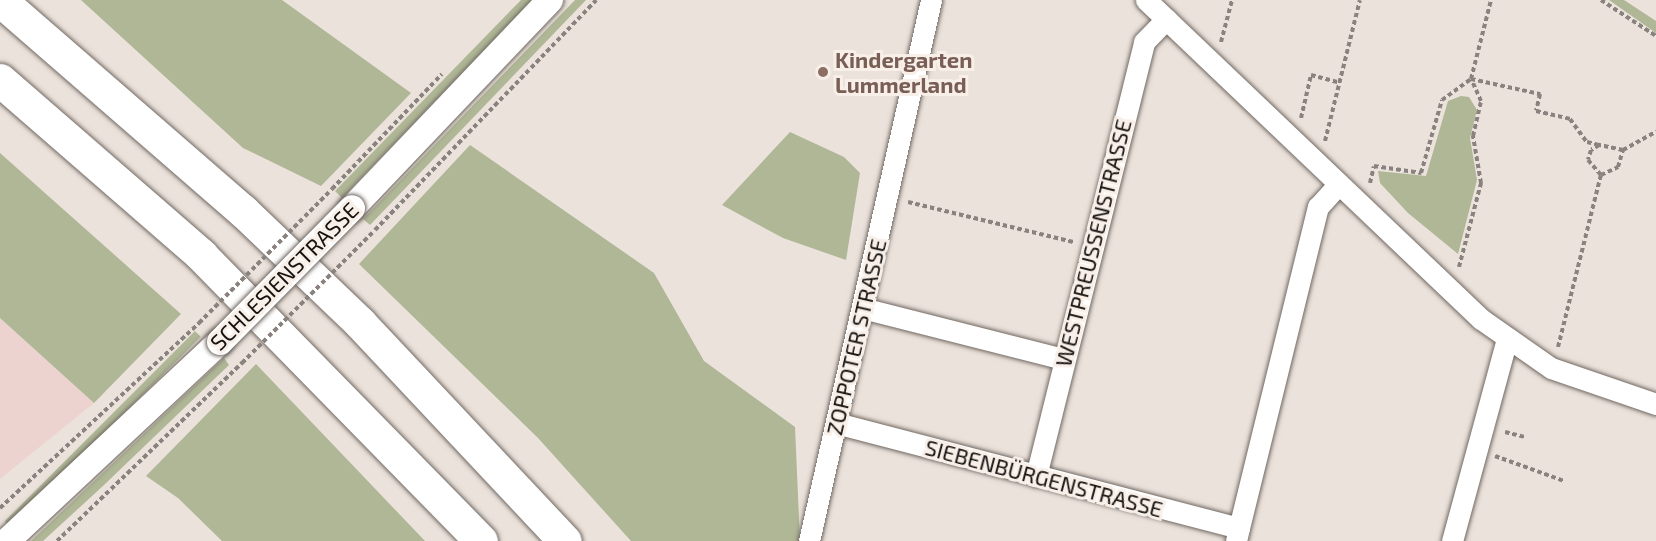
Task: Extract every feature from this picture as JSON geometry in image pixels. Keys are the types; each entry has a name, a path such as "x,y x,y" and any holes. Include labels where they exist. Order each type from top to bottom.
{"highway":[{"path":"0,0 243,210 360,323 565,541"},
{"path":"0,80 201,255 481,541"}],"street":[{"name":"SCHLESIENSTRASSE","path":"8,541 220,342 352,208 550,0"},
{"name":"ZOPPOTER STRASSE","path":"808,541 932,0"},
{"path":"1146,0 1339,184 1507,338 1584,383 1656,404"},
{"name":"WESTPREUSSENSTRASSE","path":"1036,476 1091,246 1144,42 1166,19"},
{"path":"1238,534 1318,207 1339,184"},
{"path":"862,308 1064,359"},
{"path":"1452,541 1474,451 1507,338"},
{"name":"SIEBENBÜRGENSTRASSE","path":"836,423 1036,476 1238,534"}],"path":[{"path":"57,541 242,363 375,230 596,0"},
{"path":"1215,66 1232,0"},
{"path":"1319,165 1360,0"},
{"path":"1457,294 1481,183 1473,136 1481,101 1472,79 1491,0"},
{"path":"1601,0 1656,36"},
{"path":"0,507 199,323 447,69"},
{"path":"1295,142 1311,75 1340,83"},
{"path":"1364,207 1374,166 1421,173 1442,100 1472,79 1540,94 1536,111 1570,119 1587,142 1623,150 1656,132"},
{"path":"1599,145 1588,160 1601,175"},
{"path":"1601,175 1618,167 1623,150"},
{"path":"1560,340 1601,175"},
{"path":"887,196 1091,246"},
{"path":"1474,451 1564,481"}],"shaded area":[{"path":"0,318 94,403 0,479"}],"green space":[{"path":"81,0 282,0 411,93 321,186 243,148"},
{"path":"521,0 532,0 342,198 335,191"},
{"path":"575,0 586,0 370,225 363,219"},
{"path":"1609,0 1624,0 1656,21 1656,33"},
{"path":"1461,96 1469,97 1477,110 1470,138 1477,180 1458,254 1408,213 1380,183 1378,171 1426,176 1448,101"},
{"path":"790,132 844,157 860,173 846,260 783,238 722,205"},
{"path":"470,145 654,273 704,361 795,427 800,541 631,541 538,438 359,264"},
{"path":"0,153 181,314 94,403 0,318"},
{"path":"195,331 201,337 10,527 5,521"},
{"path":"224,358 229,365 104,485 43,541 31,541"},
{"path":"256,364 425,541 222,541 178,498 146,476"}],"place":[{"name":"Kindergarten Lummerland","path":"823,72"}]}
